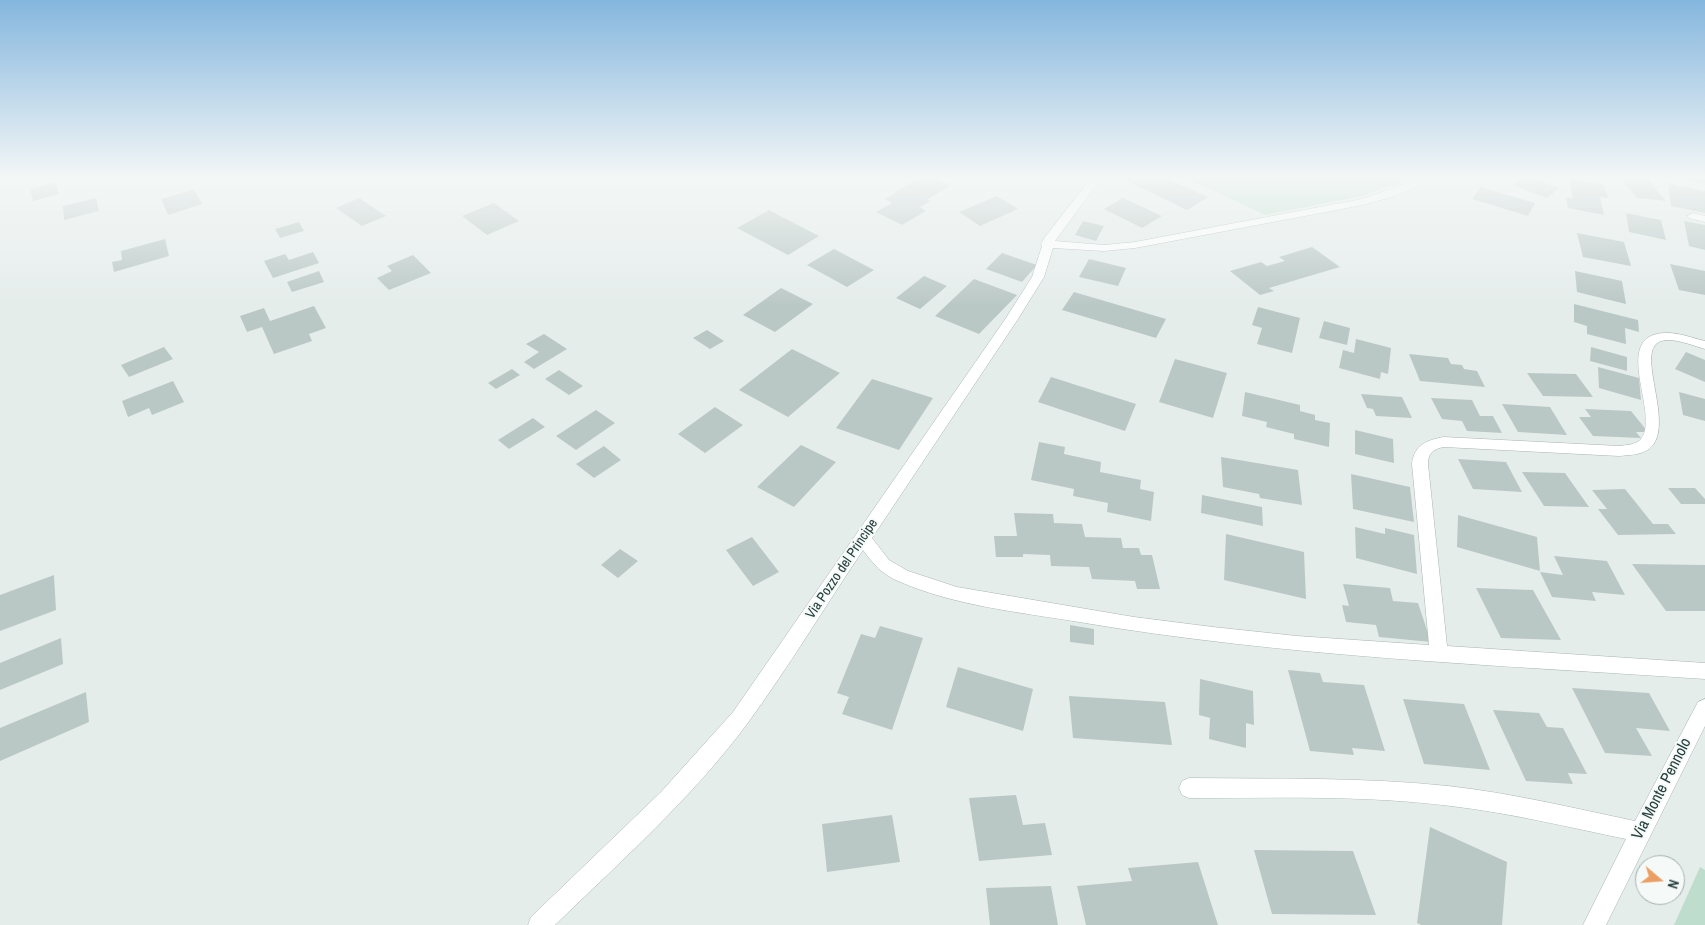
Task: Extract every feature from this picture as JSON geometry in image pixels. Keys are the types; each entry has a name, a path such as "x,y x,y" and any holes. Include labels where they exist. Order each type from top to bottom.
{"street":[{"name":"Via Pozzo del Principe","path":"539,925 673,796 707,759 755,698 1027,296 1042,267 1047,244 1063,220"},
{"path":"1047,244 1098,248 1134,245 1265,220"},
{"path":"1439,653 1420,464 1420,458 1424,450 1433,444 1444,442 1619,450 1642,446 1652,435 1654,425 1646,374 1648,344 1652,339 1661,337 1705,346"},
{"path":"863,538 878,560 891,571 928,586 957,594 1134,624 1307,645 1705,671"},
{"name":"Via Monte Pennolo","path":"1594,925 1682,749 1705,708"},
{"path":"1189,788 1357,790 1451,796 1535,810 1640,832"}],"green space":[{"path":"1700,867 1705,870 1705,925 1674,925 1683,905 1685,905 1685,900"}],"building":[{"path":"354,220 376,220 362,226"},
{"path":"467,220 519,221 487,235"},
{"path":"751,220 789,220 819,236 788,255 737,228"},
{"path":"892,220 910,220 902,225"},
{"path":"971,220 993,220 980,226"},
{"path":"1126,220 1155,220 1142,228"},
{"path":"1627,220 1661,220 1666,240 1629,232"},
{"path":"1083,221 1104,226 1096,241 1075,235"},
{"path":"1684,221 1705,225 1705,250 1689,246"},
{"path":"299,222 304,231 280,238 275,229"},
{"path":"1577,233 1624,242 1631,266 1583,257"},
{"path":"165,239 169,256 114,272 112,262 122,260 121,251"},
{"path":"1312,247 1340,267 1269,288 1274,291 1260,295 1230,271 1261,262 1267,266 1285,261 1279,257"},
{"path":"834,249 874,270 847,287 807,265"},
{"path":"313,252 319,263 273,278 264,261 285,254 289,260"},
{"path":"1002,253 1037,265 1022,282 986,269"},
{"path":"413,255 431,273 389,290 377,278 392,271 387,266"},
{"path":"1089,259 1126,268 1118,286 1079,277"},
{"path":"1670,264 1705,271 1705,295 1679,290"},
{"path":"319,271 324,282 292,292 287,282"},
{"path":"1575,271 1622,281 1626,304 1577,292"},
{"path":"924,276 947,286 920,309 896,298"},
{"path":"974,279 1017,295 979,334 935,316"},
{"path":"781,288 813,304 775,332 743,315"},
{"path":"1074,292 1166,319 1156,338 1062,310"},
{"path":"1574,304 1638,320 1639,332 1625,328 1626,344 1587,334 1587,326 1574,322"},
{"path":"314,306 326,328 309,334 312,341 274,354 262,327 247,332 240,316 264,308 270,321"},
{"path":"1258,307 1300,318 1292,353 1257,344 1262,328 1252,325"},
{"path":"1324,321 1350,328 1347,345 1319,338"},
{"path":"707,330 724,341 710,349 693,338"},
{"path":"544,334 567,349 534,369 524,362 539,352 526,344"},
{"path":"1356,339 1391,348 1388,374 1381,372 1380,379 1339,368 1343,350 1354,353"},
{"path":"164,347 173,359 129,377 121,365"},
{"path":"1591,347 1627,357 1627,371 1590,361"},
{"path":"792,349 840,373 788,417 739,390"},
{"path":"1686,352 1705,360 1705,382 1675,369"},
{"path":"1409,354 1448,358 1451,364 1462,365 1464,369 1477,371 1485,387 1420,381"},
{"path":"1175,359 1227,373 1213,418 1159,402"},
{"path":"1598,367 1639,378 1641,400 1599,388"},
{"path":"512,369 520,375 496,389 488,383"},
{"path":"559,370 583,386 569,395 545,379"},
{"path":"1527,373 1576,374 1593,397 1543,396"},
{"path":"1051,377 1136,404 1125,431 1038,402"},
{"path":"872,379 933,398 899,450 836,428"},
{"path":"173,381 184,402 152,415 149,408 128,417 122,401"},
{"path":"1245,392 1300,405 1300,411 1315,415 1315,420 1330,423 1329,447 1294,439 1294,434 1266,427 1267,422 1242,416"},
{"path":"1679,392 1705,399 1705,421 1683,415"},
{"path":"1361,394 1402,397 1412,418 1376,416 1373,409 1367,408"},
{"path":"1431,398 1472,400 1480,416 1493,416 1502,433 1467,431 1462,421 1442,419"},
{"path":"1502,404 1550,407 1567,435 1518,432"},
{"path":"715,407 743,425 705,453 678,434"},
{"path":"1585,409 1631,411 1648,432 1636,432 1641,438 1593,436 1579,417 1591,417"},
{"path":"596,410 615,423 576,450 556,436"},
{"path":"533,418 545,427 509,449 498,440"},
{"path":"1355,430 1393,439 1394,463 1355,454"},
{"path":"1039,442 1065,447 1064,454 1101,462 1100,472 1141,480 1140,489 1154,492 1151,521 1107,512 1108,503 1073,496 1074,489 1031,480"},
{"path":"801,445 836,462 794,507 757,487"},
{"path":"604,446 621,460 594,478 576,464"},
{"path":"1221,457 1298,470 1302,505 1260,498 1259,494 1223,487"},
{"path":"1458,459 1506,462 1522,492 1473,489"},
{"path":"1522,472 1565,473 1589,507 1544,506"},
{"path":"1351,474 1410,487 1414,522 1353,509"},
{"path":"1668,488 1695,488 1705,499 1705,504 1681,504"},
{"path":"1625,489 1653,524 1668,524 1676,534 1618,535 1598,509 1607,509 1592,490"},
{"path":"1202,495 1262,507 1263,526 1201,513"},
{"path":"1014,513 1053,514 1054,523 1082,524 1085,537 1121,538 1123,548 1139,548 1141,555 1152,555 1160,589 1137,589 1135,581 1092,579 1089,567 1051,566 1050,555 1023,554 1023,557 996,557 994,536 1017,536"},
{"path":"1458,515 1537,537 1540,571 1457,547"},
{"path":"1355,527 1385,534 1385,528 1414,535 1417,574 1356,558"},
{"path":"1226,534 1304,552 1306,599 1224,580"},
{"path":"752,537 779,572 753,586 726,550"},
{"path":"620,549 638,561 618,578 601,565"},
{"path":"1554,556 1607,561 1625,595 1592,592 1596,601 1552,597 1540,572 1563,575"},
{"path":"1632,564 1705,565 1705,611 1666,611"},
{"path":"54,575 56,610 0,631 0,595"},
{"path":"1343,584 1390,588 1393,601 1418,603 1431,642 1379,637 1376,625 1346,622 1342,605 1349,606"},
{"path":"1476,588 1533,590 1561,640 1501,638"},
{"path":"1070,625 1094,629 1094,645 1070,642"},
{"path":"880,626 923,638 892,730 842,714 849,697 837,693 861,634 875,638"},
{"path":"61,638 63,664 0,690 0,663"},
{"path":"958,667 1033,689 1023,731 946,707"},
{"path":"1288,670 1320,673 1323,682 1364,685 1385,751 1352,748 1354,755 1310,751"},
{"path":"1200,679 1253,691 1254,725 1246,723 1246,748 1209,739 1210,718 1199,715"},
{"path":"1572,688 1649,693 1670,731 1636,728 1652,756 1605,753"},
{"path":"86,692 89,722 0,761 0,728"},
{"path":"1069,696 1165,702 1172,745 1073,738"},
{"path":"1403,699 1464,704 1490,770 1424,764"},
{"path":"1493,710 1539,713 1547,727 1563,728 1587,774 1568,773 1573,784 1526,781"},
{"path":"1016,795 1023,825 1045,823 1052,855 979,861 969,798"},
{"path":"892,815 900,862 827,872 822,824"},
{"path":"1430,827 1507,862 1502,925 1421,925 1417,923"},
{"path":"1254,850 1353,851 1376,915 1272,914"},
{"path":"1198,862 1218,925 1086,925 1077,886 1132,881 1128,868"},
{"path":"1051,886 1058,925 990,925 986,888"}]}
